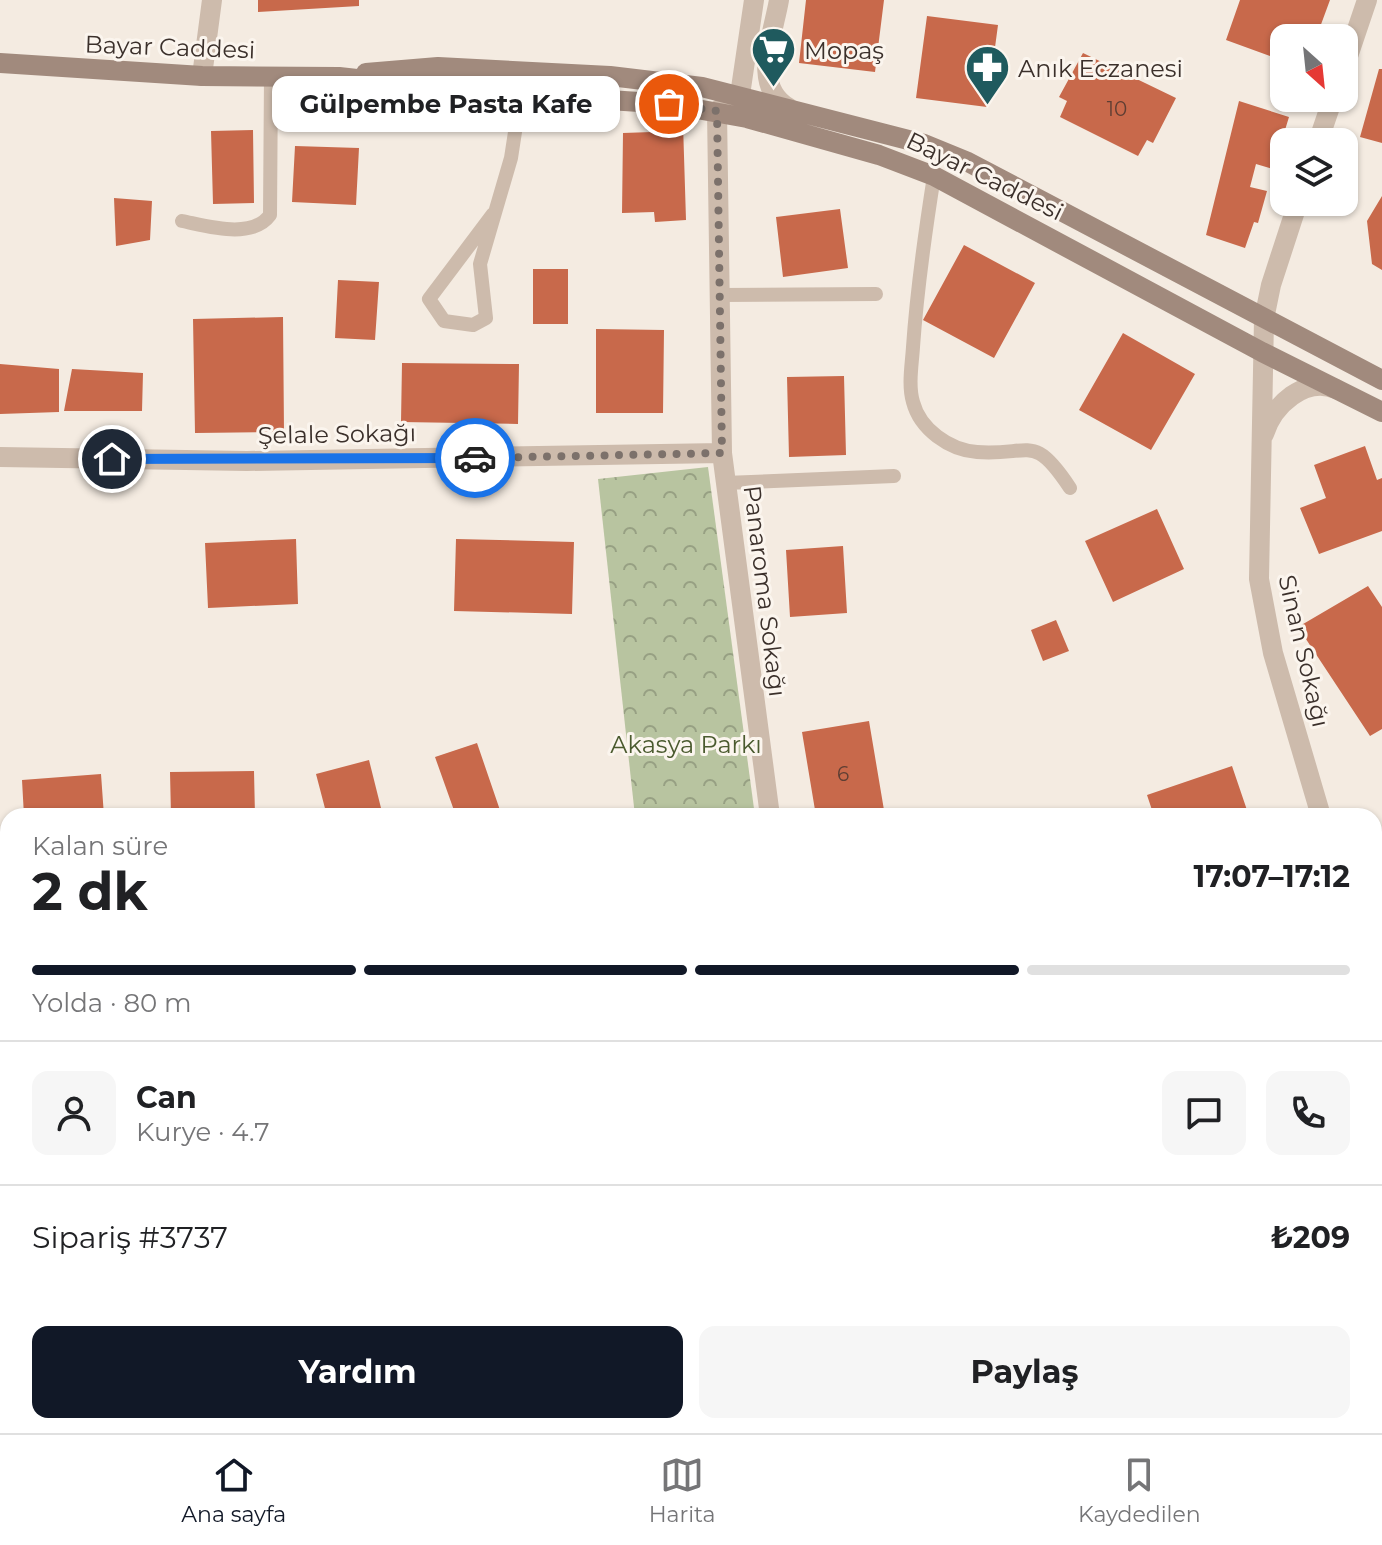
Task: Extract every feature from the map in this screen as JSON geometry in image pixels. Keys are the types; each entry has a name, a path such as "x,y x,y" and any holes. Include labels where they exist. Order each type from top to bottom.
{"main road":[{"name":"Bayar Caddesi","path":"0,63 202,76 339,77 717,111 879,155 934,176 1262,352 1382,412"},
{"name":"Bayar Caddesi","path":"339,77 394,69 438,67 636,79 740,95 924,144 960,158 1382,380"}],"street":[{"path":"202,76 212,0"},
{"path":"717,111 740,95 754,0"},
{"path":"779,0 767,82 775,98 789,108"},
{"path":"1358,27 1367,0"},
{"name":"Panaroma Sokağı","path":"717,111 722,453 769,808"},
{"name":"Sinan Sokağı","path":"1293,216 1271,285 1264,319 1258,550 1261,596 1273,653 1319,808"},
{"name":"Sinan Sokağı","path":"1262,446 1271,416 1296,393 1318,385 1338,390"},
{"name":"Şelale Sokağı","path":"0,457 270,461 722,453"}],"lane":[{"path":"182,221 240,229 265,223 270,215 271,76"},
{"path":"493,214 429,299 444,321 473,325 486,318 480,264 511,158 521,93"},
{"path":"934,176 919,267 912,365 913,402 919,417 938,438 952,446 976,452 1029,448 1055,465 1070,488"},
{"path":"720,295 876,294"},
{"path":"725,483 894,476"}],"green space":[{"name":"Akasya Parkı","path":"708,467 754,808 634,808 598,479"}],"building":[{"path":"258,0 359,0 359,6 258,12"},
{"path":"806,0 884,0 875,72 799,63"},
{"path":"1240,0 1330,0 1321,24 1270,24 1270,56 1226,40"},
{"path":"927,16 998,25 987,107 916,98"},
{"path":"1083,53 1176,98 1153,143 1147,140 1138,156 1060,117 1067,101 1059,97"},
{"path":"1379,69 1382,69 1382,143 1360,137"},
{"path":"1239,101 1289,117 1286,128 1270,128 1270,168 1256,164 1250,187 1267,191 1258,223 1254,222 1245,248 1206,235"},
{"path":"652,124 683,124 686,220 655,222 654,212 622,213 623,133 652,132"},
{"path":"253,130 254,203 213,204 211,131"},
{"path":"295,146 359,148 356,205 292,202"},
{"path":"1382,196 1382,270 1372,264 1367,221"},
{"path":"114,198 152,201 150,240 116,246"},
{"path":"840,209 848,268 783,277 776,217"},
{"path":"964,245 1035,283 994,358 923,320"},
{"path":"533,269 568,269 568,324 533,324"},
{"path":"338,280 379,282 375,340 335,338"},
{"path":"283,317 284,432 195,433 193,319"},
{"path":"596,329 664,330 663,413 596,413"},
{"path":"1123,333 1195,374 1151,450 1079,410"},
{"path":"402,363 519,364 518,424 401,422"},
{"path":"0,364 59,369 59,412 0,414"},
{"path":"72,369 143,373 142,411 64,411"},
{"path":"844,376 846,455 789,457 787,377"},
{"path":"1365,446 1377,480 1382,478 1382,531 1319,554 1300,508 1326,498 1314,465"},
{"path":"1157,509 1184,569 1113,602 1085,541"},
{"path":"296,539 298,604 208,608 205,543"},
{"path":"456,539 574,542 572,614 454,611"},
{"path":"843,546 847,613 790,617 786,550"},
{"path":"1368,586 1382,607 1382,729 1370,736 1298,627"},
{"path":"1056,620 1069,651 1043,661 1031,630"},
{"path":"869,721 884,808 815,808 802,732"},
{"path":"477,743 499,808 453,808 435,757"},
{"path":"369,760 381,808 325,808 316,774"},
{"path":"1232,766 1246,808 1151,808 1147,795"},
{"path":"254,771 255,808 171,808 170,772"},
{"path":"101,774 103,808 24,808 22,780"}],"way so far":[{"path":"475,458 722,453 717,111 669,104"}],"place":[{"name":"Mopaş","path":"773,89"},
{"name":"Gülpembe Pasta Kafe","path":"669,104"},
{"name":"Anık Eczanesi","path":"987,107"}],"route":[{"path":"112,459 264,461 475,458"}]}
